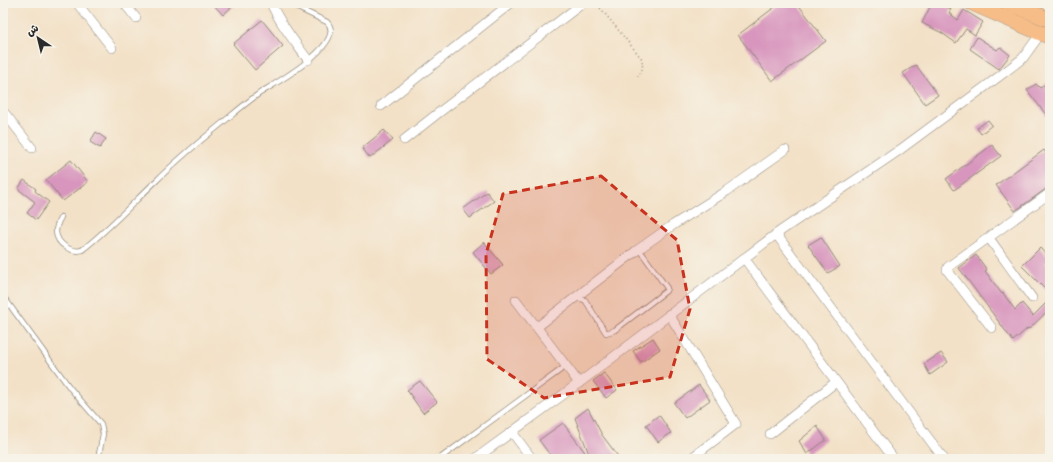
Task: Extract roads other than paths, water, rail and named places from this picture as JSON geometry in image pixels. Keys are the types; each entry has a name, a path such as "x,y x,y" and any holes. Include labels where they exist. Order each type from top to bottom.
{"main road":[{"path":"972,3 1046,35"},
{"path":"1009,3 1050,20"}],"street":[{"path":"77,3 112,48"},
{"path":"124,3 136,18"},
{"path":"271,3 276,15 308,60"},
{"path":"381,106 511,3"},
{"path":"404,140 583,3"},
{"path":"475,459 579,383 776,234 902,148 1001,75 1023,58 1046,35"},
{"path":"3,111 32,148"},
{"path":"537,327 639,249 727,191 785,150"},
{"path":"992,328 947,270 948,267 1050,193"},
{"path":"776,234 944,459"},
{"path":"989,238 1032,298"},
{"path":"744,258 892,459"},
{"path":"516,300 579,383"},
{"path":"669,314 736,424 690,459"},
{"path":"770,434 836,382"},
{"path":"512,432 532,459"}],"lane":[{"path":"61,217 57,224 56,233 59,241 71,251 77,252 82,250 203,138 250,100 292,73 308,60 328,40 331,35 331,28 327,22 298,8 292,3"},
{"path":"573,299 581,298 584,300 606,333 615,330 663,294 667,288 639,249"},
{"path":"3,296 70,388 101,424 103,434 98,459"},
{"path":"439,459 566,366"}]}
